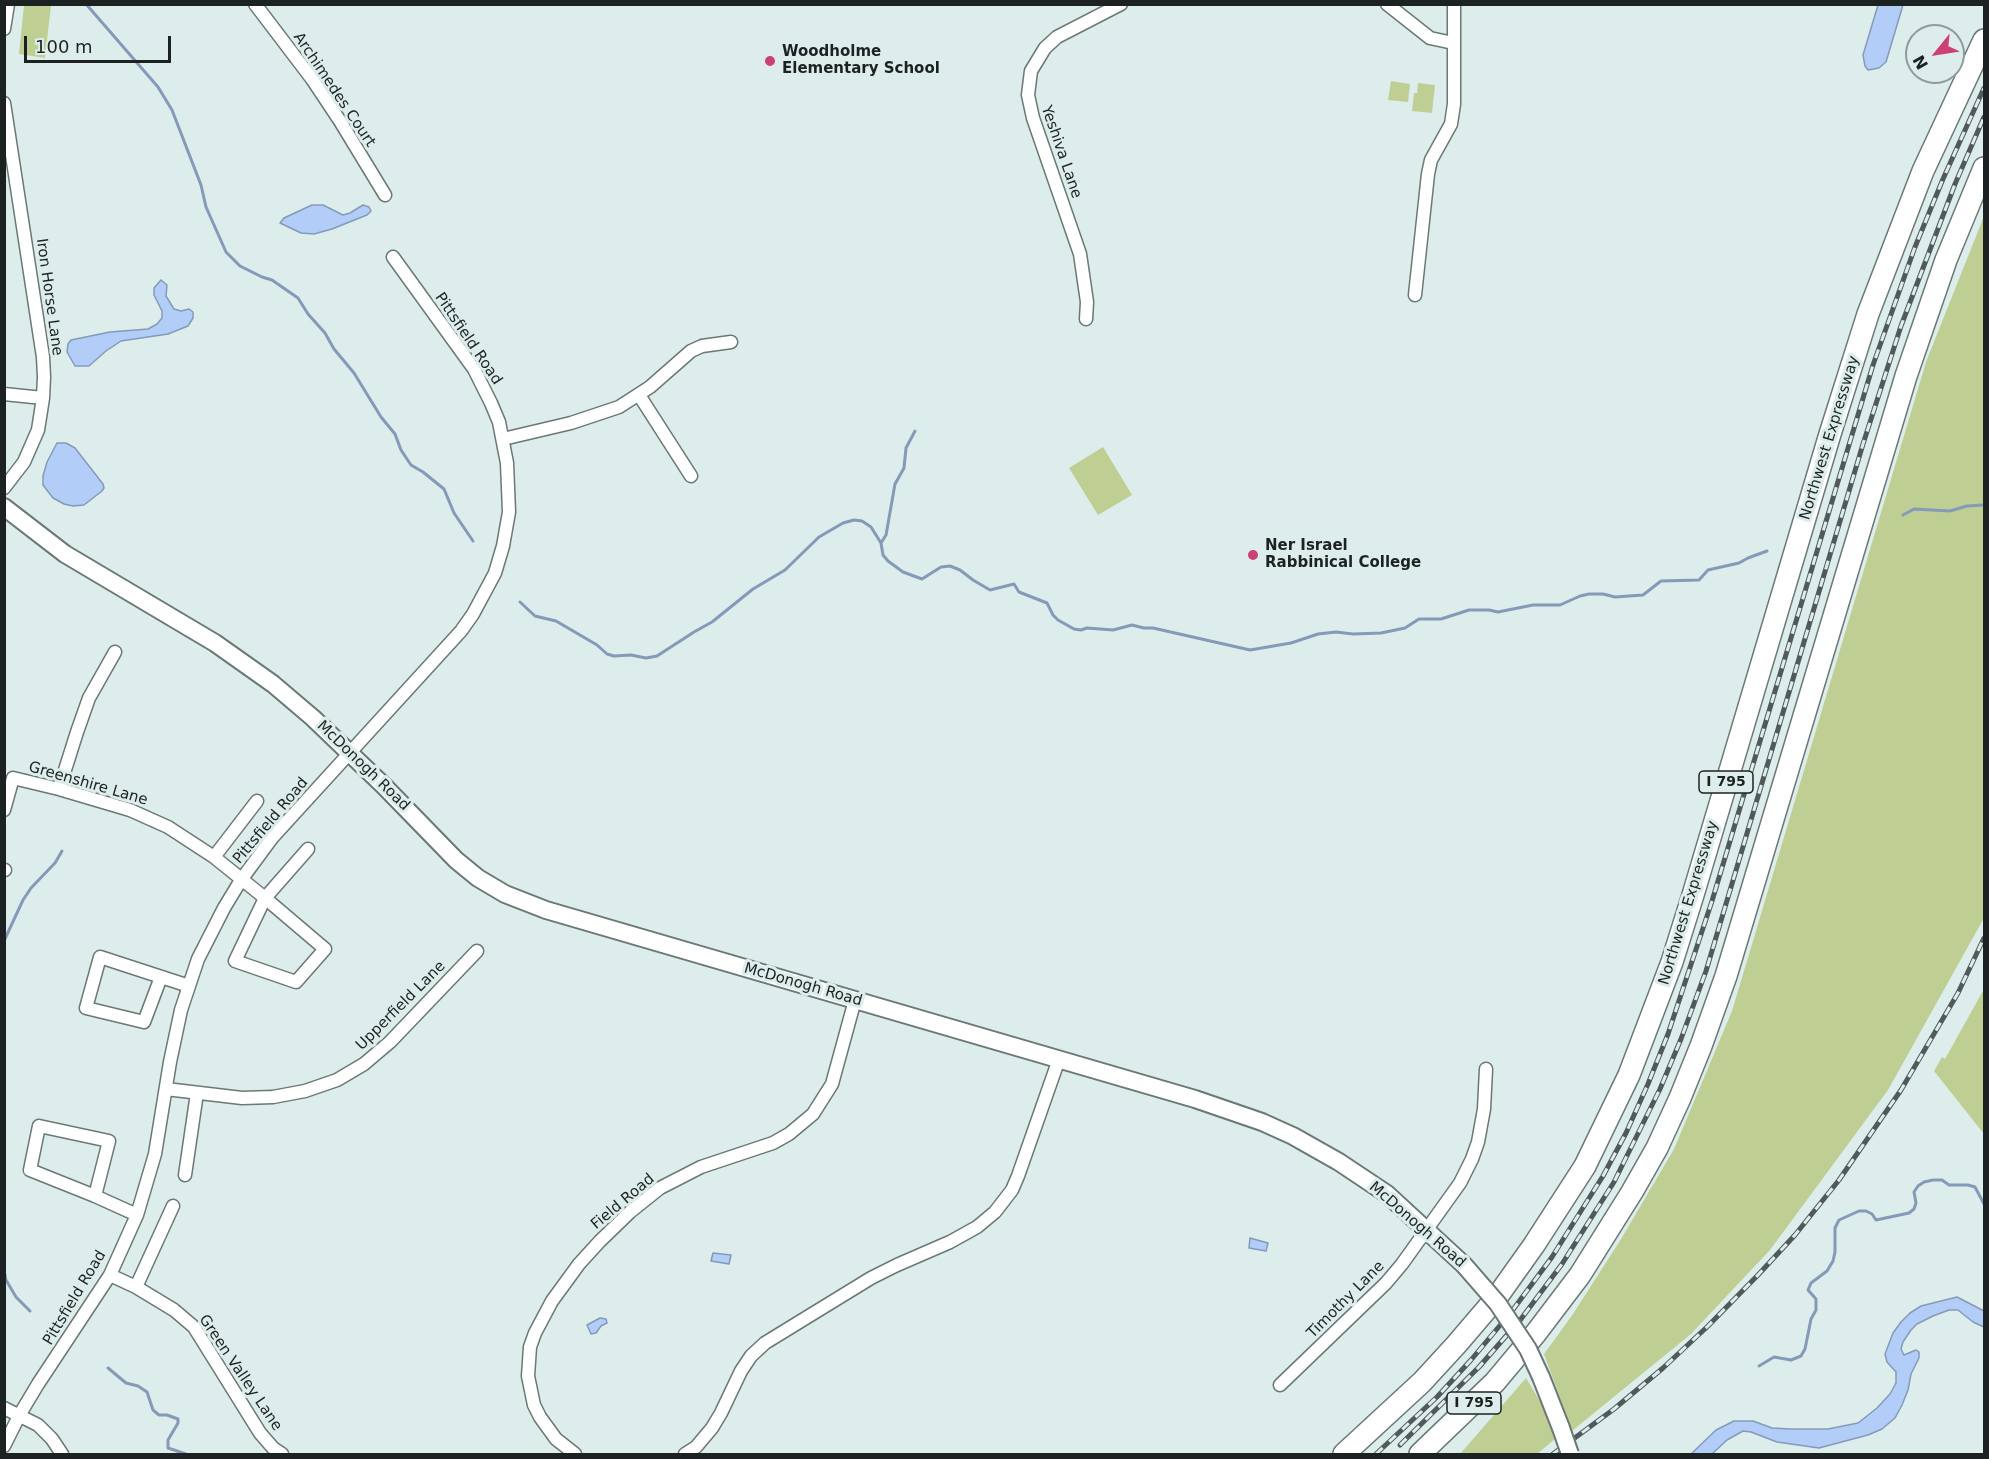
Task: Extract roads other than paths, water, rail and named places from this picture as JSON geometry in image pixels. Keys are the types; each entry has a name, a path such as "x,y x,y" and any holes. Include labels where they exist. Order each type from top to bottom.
{"highway":[{"name":"Northwest Expressway","path":"1344,1455 1397,1408 1456,1346 1497,1297 1534,1245 1579,1174 1629,1076 1672,962 1868,314 1923,171 1984,40"},
{"name":"I 795","path":"1420,1455 1495,1382 1580,1275 1657,1148 1680,1098 1726,976 1906,376 1946,260 1984,168"}],"main road":[{"name":"McDonogh Road","path":"4,507 73,559 236,657 292,700 351,754 456,861 478,878 505,894 546,910 1195,1099 1262,1122 1293,1136 1339,1162 1386,1194 1464,1265 1498,1304 1528,1349 1570,1455"}],"street":[{"path":"4,29 8,4"},
{"name":"Archimedes Court","path":"255,4 323,96 385,195"},
{"name":"Yeshiva Lane","path":"1086,319 1087,302 1080,254 1032,118 1028,95 1031,71 1045,48 1057,37 1121,4"},
{"path":"1387,4 1430,38 1453,44"},
{"path":"1415,295 1428,174 1431,160 1451,124 1454,104 1454,4"},
{"name":"Iron Horse Lane","path":"4,103 43,357 43,398 38,430 24,462 4,488"},
{"name":"Pittsfield Road","path":"4,1446 20,1414 110,1275 137,1215 155,1154 175,1035 198,959 210,934 241,880 272,838 461,631 495,573 509,512 510,488 503,439 492,403 474,369 393,257"},
{"path":"503,439 591,418 619,407 668,374 691,351 702,346 731,342"},
{"path":"4,394 43,398"},
{"path":"639,395 691,476"},
{"path":"59,789 89,698 115,652"},
{"name":"Greenshire Lane","path":"4,810 13,778 130,810 190,840 214,856 265,898"},
{"path":"214,856 257,801"},
{"path":"265,898 326,949 296,982 235,961 265,898 308,849"},
{"name":"Upperfield Lane","path":"166,1089 242,1098 273,1097 305,1091 351,1072 390,1042 477,951"},
{"path":"161,977 144,1022 86,1008 100,957 189,986"},
{"name":"Field Road","path":"575,1455 556,1439 540,1417 534,1405 528,1376 530,1347 552,1301 579,1264 600,1241 630,1212 660,1188 701,1167 773,1143 789,1134 813,1114 832,1084 855,1000"},
{"path":"685,1455 696,1447 712,1428 722,1413 741,1371 751,1356 765,1343 871,1278 897,1264 950,1242 977,1227 995,1212 1012,1190 1018,1176 1059,1059"},
{"name":"Timothy Lane","path":"1280,1385 1386,1283 1460,1183 1478,1142 1484,1109 1486,1069"},
{"path":"185,1175 197,1093"},
{"path":"95,1196 110,1141 39,1126 30,1170 137,1215"},
{"path":"136,1287 173,1206"},
{"name":"Green Valley Lane","path":"110,1275 136,1287 174,1310 194,1327 260,1433 282,1455"},
{"path":"4,1408 38,1425 62,1455"}],"water":[{"path":"1878,5 1903,5 1886,62 1879,68 1868,70 1863,55"},
{"path":"312,205 323,205 343,215 363,205 369,207 371,211 367,215 314,234 301,233 280,223 284,218"},
{"path":"161,280 167,285 166,296 174,309 181,311 189,309 193,312 193,318 188,326 168,334 121,341 89,366 75,366 67,352 71,340 110,332 148,329 157,324 162,318 162,311 154,295 154,288"},
{"path":"57,443 66,443 75,448 103,484 102,491 84,505 64,504 53,498 43,485 47,462"},
{"path":"1250,1238 1268,1243 1266,1251 1249,1248"},
{"path":"713,1253 731,1255 729,1264 711,1261"},
{"path":"1957,1297 1984,1311 1984,1327 1973,1322 1958,1310 1949,1310 1917,1324 1911,1330 1901,1349 1904,1355 1916,1350 1919,1352 1919,1358 1911,1374 1902,1405 1895,1418 1882,1429 1819,1448 1777,1442 1743,1431 1727,1440 1712,1454 1691,1454 1716,1430 1734,1421 1753,1421 1772,1428 1790,1429 1828,1429 1858,1423 1877,1408 1890,1394 1896,1383 1896,1372 1887,1362 1885,1354 1893,1333 1901,1322 1921,1306"},
{"path":"600,1318 606,1319 607,1323 601,1326 596,1333 591,1334 587,1325"}],"waterway":[{"path":"86,4 158,87 172,110 201,185 206,207 226,252 240,266 272,280 298,298 354,373 381,417 395,434 401,450 411,465 444,489 454,513 473,541"},
{"path":"881,543 886,535 895,484 904,468 906,448 915,431"},
{"path":"1903,515 1914,509 1950,511 1967,506 1984,505"},
{"path":"520,602 535,616 556,621 597,645 607,654 646,658 657,656 712,622 753,589 785,570 819,537 843,523 854,520 862,521 871,527 881,543 883,555 903,572 922,579 941,567 950,566 990,590 1014,584 1019,592 1047,603 1058,620 1074,629 1113,630 1132,625 1250,650 1291,643 1318,634 1381,633 1405,628 1419,619 1441,619 1469,610 1498,612 1533,605 1560,605 1589,594 1615,597 1643,595 1661,581 1699,580 1708,570 1739,563 1767,551"},
{"path":"4,941 23,900 55,863 62,851"},
{"path":"1759,1366 1774,1357 1791,1360 1801,1356 1805,1349 1811,1319 1816,1310 1816,1299 1808,1290 1811,1283 1827,1271 1833,1261 1835,1228 1839,1220 1859,1211 1872,1214 1876,1220 1909,1213 1914,1209 1916,1203 1914,1192 1918,1186 1933,1180 1942,1180 1949,1185 1975,1187 1984,1204"},
{"path":"4,1270 6,1280 16,1297 30,1311"},
{"path":"108,1368 126,1383 138,1386 147,1392 153,1410 159,1415 178,1419 168,1440 168,1448 186,1454"}],"railway":[{"path":"1376,1454 1437,1397 1471,1360 1512,1311 1552,1257 1603,1176 1648,1084 1668,1034 1712,901 1873,365 1915,247 1984,88"},
{"path":"1400,1445 1479,1367 1521,1319 1562,1264 1614,1182 1660,1089 1706,971 1863,444 1901,326 1955,184 1984,117"},
{"path":"1553,1454 1614,1409 1663,1368 1708,1326 1795,1235 1839,1180 1901,1090 1958,993 1984,938"}],"place":[{"name":"Woodholme Elementary School","path":"770,61"},
{"name":"Ner Israel Rabbinical College","path":"1253,555"}]}
